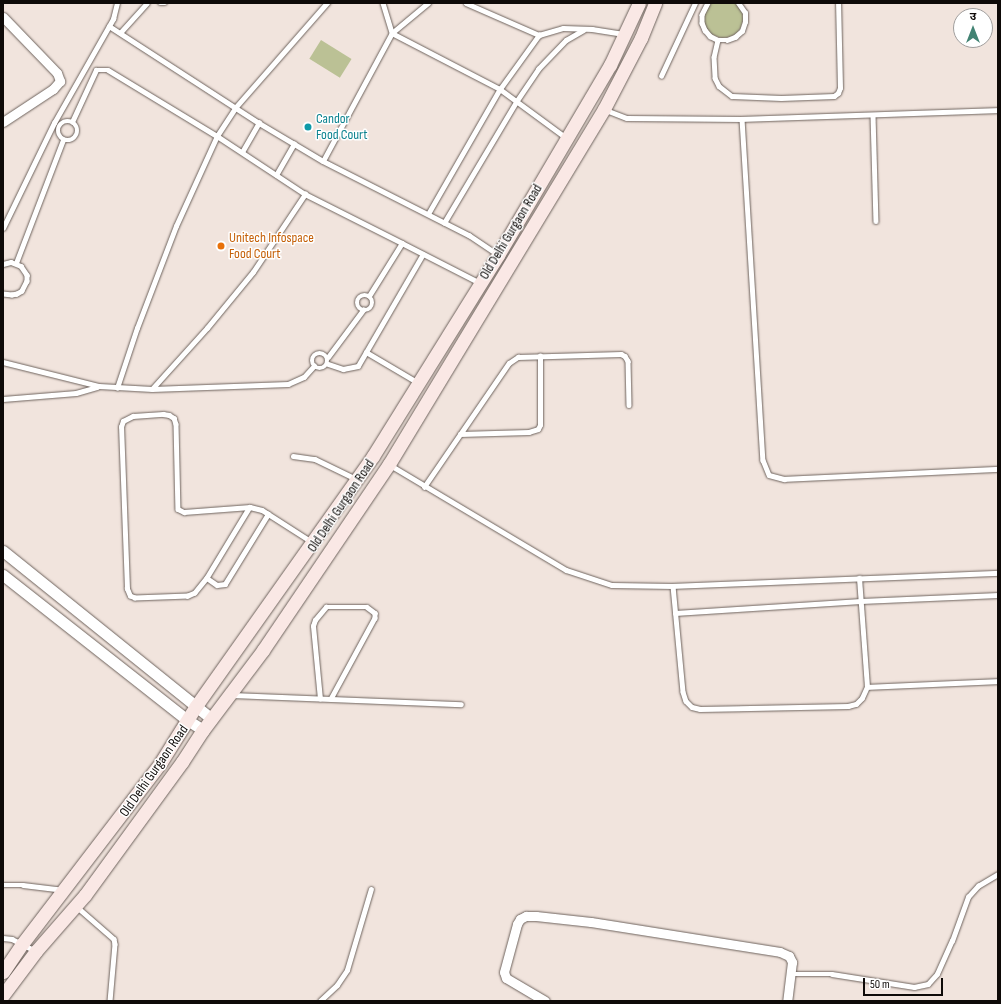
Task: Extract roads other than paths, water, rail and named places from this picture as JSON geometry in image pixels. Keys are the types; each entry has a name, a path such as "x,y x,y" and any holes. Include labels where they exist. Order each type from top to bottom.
{"main road":[{"name":"Old Delhi Gurgaon Road","path":"3,972 22,944 161,762 186,719 356,479 419,383 498,255 610,64 626,34 639,3"},
{"name":"Old Delhi Gurgaon Road","path":"3,995 36,951 76,906 182,762 228,695 263,650 389,464 604,109 641,38 655,3"},
{"path":"610,64 623,72"}],"street":[{"path":"3,122 53,89 60,81 57,73 4,19"},
{"path":"3,552 212,719"},
{"path":"3,575 186,719 203,730"},
{"path":"545,1001 506,978 504,972 517,924 520,919 526,916 591,922 780,952 789,956 792,962 792,974 787,1001"}],"lane":[{"path":"3,228 54,123 113,19 117,3"},
{"path":"120,33 146,3"},
{"path":"160,3 165,3"},
{"path":"117,388 137,328 176,226 217,136 235,108 327,3"},
{"path":"383,3 392,34 500,89 566,138"},
{"path":"323,161 392,34 428,3"},
{"path":"466,3 539,35"},
{"path":"662,76 695,3"},
{"path":"708,3 702,15 702,23 710,36 718,40 727,40 735,37 742,31 745,22 745,13 738,3"},
{"path":"718,40 714,57 715,78 720,86 732,96 781,98 834,96 838,94 840,88 838,3"},
{"path":"109,26 235,108 294,144 323,161 469,235 498,255"},
{"path":"428,214 500,89 539,35 563,28 583,30 592,29 626,34"},
{"path":"444,223 516,102 538,70 566,40 583,30"},
{"path":"72,122 94,73 96,70 104,69 217,136 305,194 480,284"},
{"path":"604,109 627,118 742,119 998,110"},
{"path":"873,115 876,220"},
{"path":"742,119 763,460 769,474 784,479 998,469"},
{"path":"65,121 72,122 78,129 77,137 70,141 63,140 58,134 59,126 65,121"},
{"path":"54,123 59,126"},
{"path":"242,152 259,123"},
{"path":"16,263 63,140"},
{"path":"276,175 294,144"},
{"path":"152,389 207,328 253,272 305,194"},
{"path":"369,296 402,243"},
{"path":"328,364 343,369 351,369 358,366 423,254"},
{"path":"3,264 11,262 16,263 21,266 26,275 25,286 17,294 3,294"},
{"path":"363,310 359,307 358,301 361,296 369,296"},
{"path":"328,364 328,357 363,310 369,309 373,304 372,299 369,296"},
{"path":"366,352 419,383"},
{"path":"314,366 312,361 316,354 321,353 328,357"},
{"path":"424,487 509,363 518,357 614,353 625,356 628,361 629,405"},
{"path":"460,434 528,432 538,429 540,425 540,356"},
{"path":"3,362 99,386 152,389 288,384 304,377 314,366"},
{"path":"314,366 322,369 328,364"},
{"path":"3,399 76,393 99,386"},
{"path":"250,507 198,591 192,595 136,598 128,593 121,427 123,421 133,416 163,414 174,418 176,424 178,509 184,512 250,507 268,514 312,542"},
{"path":"293,456 315,459 356,479"},
{"path":"389,464 424,487 566,570 612,585 673,586 998,573"},
{"path":"207,578 217,585 224,584 268,514"},
{"path":"673,586 683,692 686,701 692,707 700,709 848,706 856,704 862,698 867,687 859,578"},
{"path":"675,613 861,601 998,595"},
{"path":"320,699 313,626 315,620 326,607 367,607 375,613 375,618 331,699"},
{"path":"867,687 998,681"},
{"path":"228,695 461,704"},
{"path":"792,974 832,974 914,987 928,984 937,974 952,941 968,897 978,886 998,874"},
{"path":"3,885 23,885 63,891"},
{"path":"320,1001 337,985 347,970 371,889"},
{"path":"76,906 114,939 115,944 110,1001"},
{"path":"3,938 22,944 36,951"}],"place":[{"name":"Candor Food Court","path":"308,127"},
{"name":"Unitech Infospace Food Court","path":"221,246"}]}
